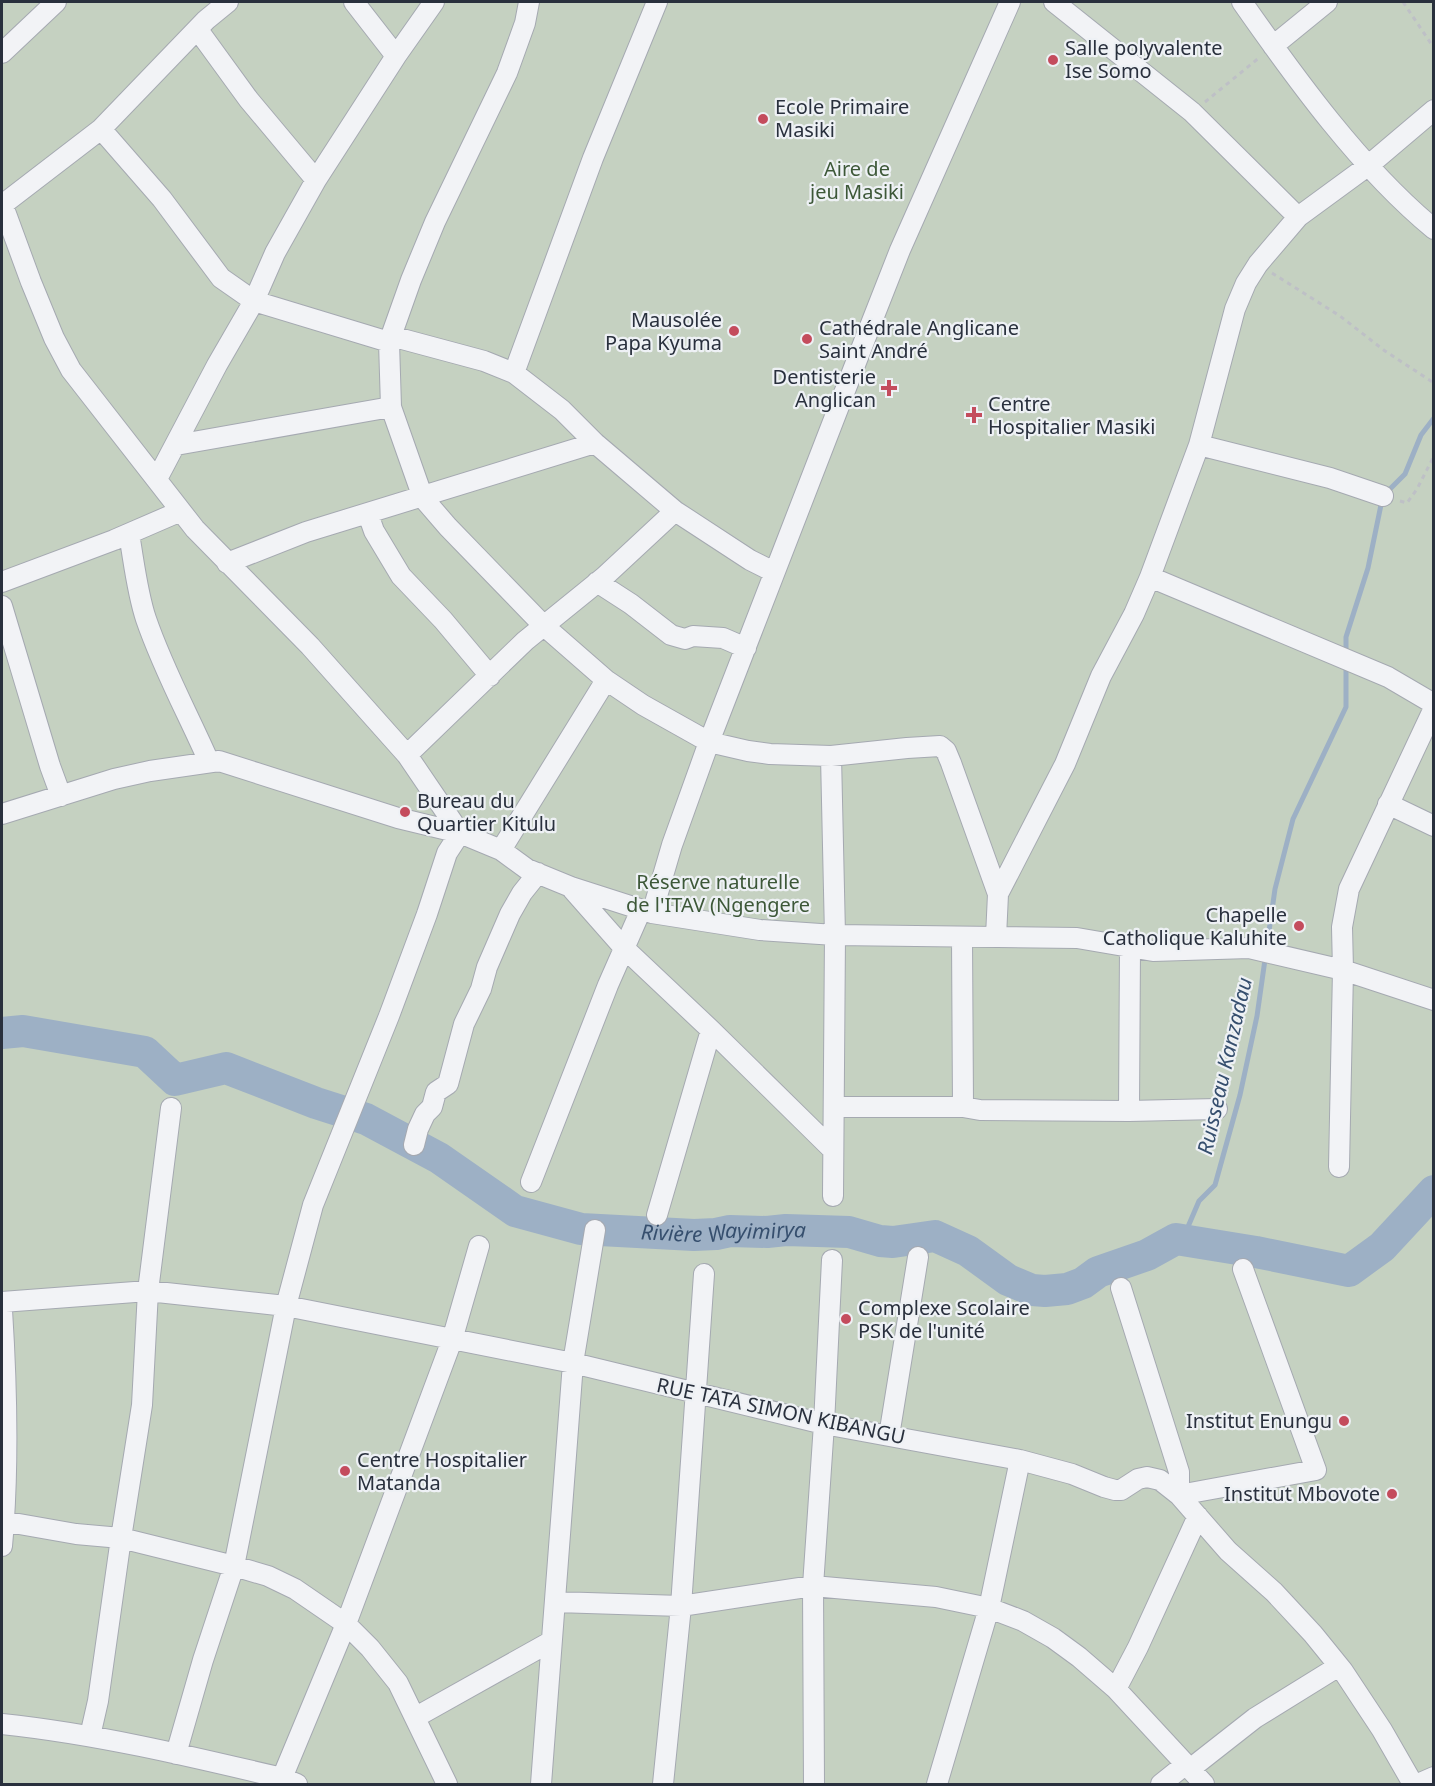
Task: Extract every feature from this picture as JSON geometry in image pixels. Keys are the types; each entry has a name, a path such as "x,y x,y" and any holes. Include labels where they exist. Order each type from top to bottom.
{"street":[{"path":"2,53 56,2"},
{"path":"228,2 206,20 101,129 2,204 54,338 71,370 195,529 310,646 407,755 460,833"},
{"path":"354,2 396,56"},
{"path":"158,479 217,365 254,302 275,253 316,180 396,56 434,2"},
{"path":"529,2 525,23 507,73 435,222 390,339 391,407 423,498 543,625 606,680 643,705 709,742 748,752 831,756 940,746 946,751 998,894 996,937"},
{"path":"514,373 593,158 657,2"},
{"path":"531,1182 624,948 646,911 774,572 900,250 1010,2"},
{"path":"1054,2 1192,112 1298,217"},
{"path":"1242,2 1306,89 1369,165 1420,218 1434,229"},
{"path":"1273,46 1327,2"},
{"path":"198,30 249,100 316,180"},
{"path":"998,894 1065,764 1101,676 1134,614 1150,577 1199,445 1235,309 1246,283 1258,264 1298,217 1369,165 1434,110"},
{"path":"101,129 162,200 221,278 254,302 390,339 484,361 514,373 562,410 595,443 675,511 750,560 774,572"},
{"path":"176,445 391,407"},
{"path":"227,563 306,532 423,498 595,443"},
{"path":"1199,445 1330,478 1383,496"},
{"path":"2,582 129,534 181,511"},
{"path":"407,755 543,625 597,582 675,511"},
{"path":"368,514 374,531 401,576 444,620 490,676"},
{"path":"129,534 146,617 164,667 189,717 194,764"},
{"path":"1150,577 1388,677 1434,706 1349,889 1342,927 1339,1167"},
{"path":"597,582 672,635 685,639 693,636 723,638 746,648"},
{"path":"2,606 61,796"},
{"path":"501,850 606,680"},
{"path":"831,756 835,935 833,1196"},
{"path":"2,814 114,779 219,761 398,818 460,833 501,850 527,869 571,887 646,911 760,930 835,935 1077,938 1153,951 1249,948 1343,970 1434,1000"},
{"path":"1388,804 1434,826"},
{"path":"176,1754 202,1660 234,1566 286,1306 312,1205 393,1006 447,853 460,833"},
{"path":"414,1145 418,1129 425,1114 432,1107 436,1092 448,1084 464,1024 481,989 487,967 510,914 522,893 538,873"},
{"path":"571,887 624,948 833,1150"},
{"path":"962,937 963,1107"},
{"path":"1129,1111 1130,948"},
{"path":"657,1215 711,1030"},
{"path":"834,1107 1129,1111 1218,1109"},
{"path":"90,1736 98,1701 120,1538 142,1405 148,1291 171,1108"},
{"path":"541,1785 550,1642 556,1602 573,1363 595,1230"},
{"path":"2,1724 90,1736 290,1781 452,1340 479,1246"},
{"path":"889,1436 918,1257"},
{"path":"814,1785 813,1586 832,1260"},
{"path":"1121,1288 1179,1472 1179,1495 1316,1470 1243,1269"},
{"path":"663,1785 681,1606 704,1274"},
{"name":"RUE TATA SIMON KIBANGU","path":"2,1302 148,1291 286,1306 573,1363 824,1424 1020,1460 1072,1473 1114,1490 1122,1490 1138,1479 1147,1477 1160,1480 1179,1495 1228,1551 1274,1592 1339,1666 1382,1731 1413,1785"},
{"path":"2,1310 6,1413 2,1546"},
{"path":"936,1785 989,1608 1020,1460"},
{"path":"1116,1689 1138,1647 1198,1516"},
{"path":"3,1521 76,1534 120,1538 234,1566 268,1576 295,1589 346,1624 370,1648 398,1683 447,1785"},
{"path":"556,1602 681,1606 813,1586 936,1597 989,1608 1023,1621 1053,1638 1079,1657 1116,1689 1204,1785"},
{"path":"416,1717 550,1642"},
{"path":"1161,1785 1255,1718 1339,1666"},
{"path":"1418,1785 1434,1778"}],"path":[{"path":"1403,2 1434,48"},
{"path":"1192,112 1273,46"},
{"path":"1258,264 1340,316 1385,351 1434,383"},
{"path":"1383,496 1407,503 1434,456"}],"green space":[{"name":"Réserve naturelle de l'ITAV (Ngengere","path":"2,2 1433,2 1433,1784 2,1784"}],"waterway":[{"name":"Ruisseau Kanzadau","path":"1386,493 1405,474 1421,435 1434,418"},
{"name":"Ruisseau Kanzadau","path":"1346,654 1346,637 1368,568 1382,500"},
{"name":"Ruisseau Kanzadau","path":"1176,1239 1187,1229 1199,1201 1215,1185 1240,1095 1257,1016 1275,889 1293,819 1346,707 1346,663"},
{"name":"Rivière Wayimirya","path":"2,1033 23,1031 145,1052 175,1080 226,1068 316,1103 366,1119 439,1158 515,1211 581,1229 694,1235 730,1231 849,1232 880,1241 893,1242 935,1236 968,1251 1008,1280 1032,1290 1067,1289 1083,1283 1098,1272 1147,1255 1176,1239 1349,1271 1382,1247 1434,1191"}],"place":[{"name":"Salle polyvalente Ise Somo","path":"1053,60"},
{"name":"Ecole Primaire Masiki","path":"763,119"},
{"name":"Mausolée Papa Kyuma","path":"734,331"},
{"name":"Cathédrale Anglicane Saint André","path":"807,339"},
{"name":"Dentisterie Anglican","path":"889,388"},
{"name":"Centre Hospitalier Masiki","path":"974,415"},
{"name":"Bureau du Quartier Kitulu","path":"405,812"},
{"name":"Chapelle Catholique Kaluhite","path":"1299,926"},
{"name":"Complexe Scolaire PSK de l'unité","path":"846,1319"},
{"name":"Institut Enungu","path":"1344,1421"},
{"name":"Centre Hospitalier Matanda","path":"345,1471"},
{"name":"Institut Mbovote","path":"1392,1494"}],"park label":[{"name":"Aire de jeu Masiki","path":"857,180"}]}
